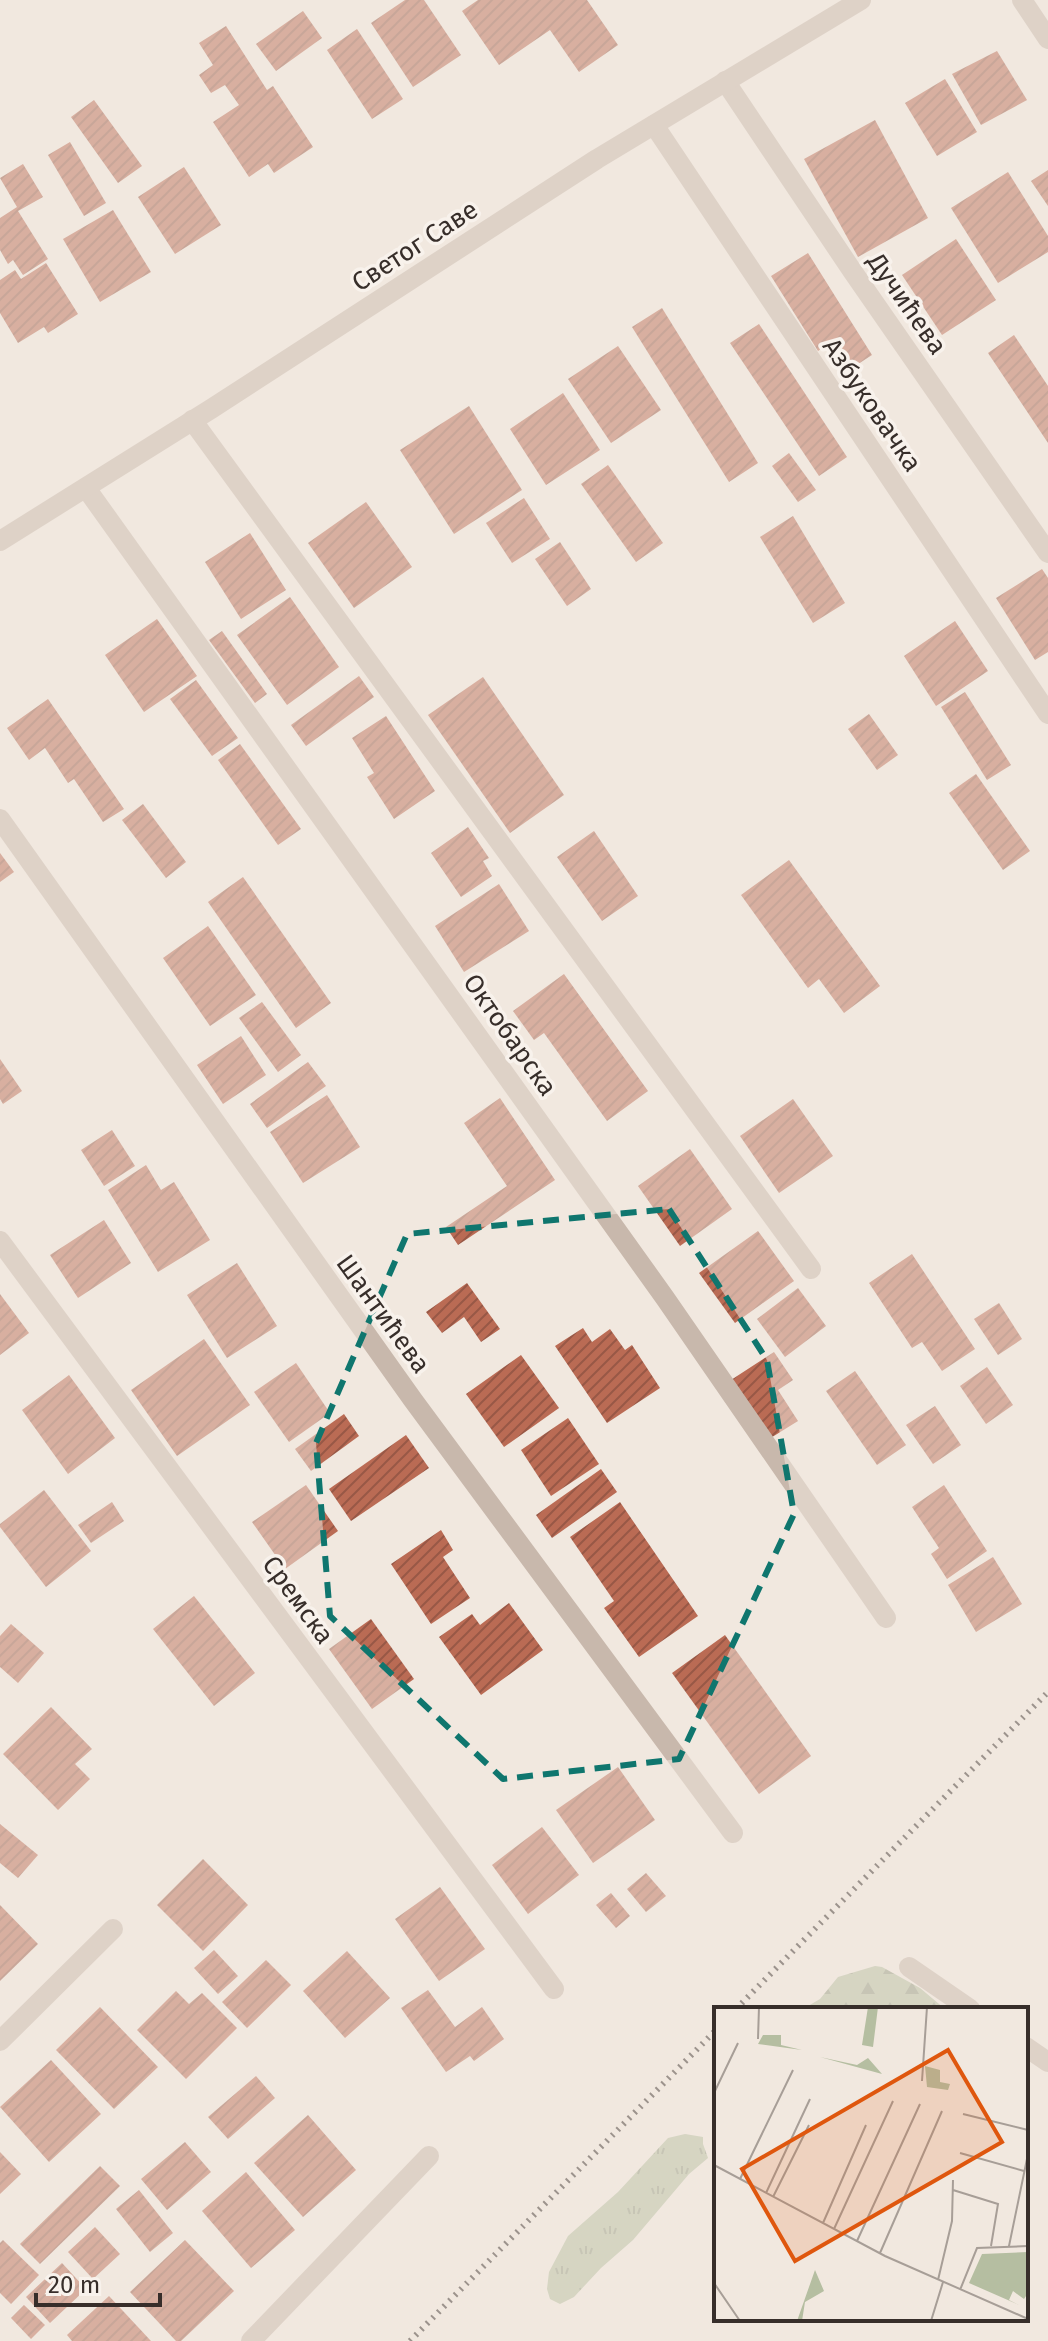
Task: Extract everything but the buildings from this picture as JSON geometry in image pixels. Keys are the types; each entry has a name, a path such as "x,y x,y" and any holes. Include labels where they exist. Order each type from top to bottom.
{"street":[{"name":"Светог Саве","path":"0,541 654,125 861,0"},
{"path":"1022,0 1048,39"},
{"name":"Дучићева","path":"725,81 1048,553"},
{"name":"Азбуковачка","path":"654,125 1048,714"},
{"path":"192,420 811,1269"},
{"name":"Октобарска","path":"86,488 656,1285 886,1618"},
{"name":"Шантићева","path":"0,819 387,1363 733,1833"},
{"name":"Сремска","path":"0,1241 554,1989"},
{"path":"0,2041 113,1929"},
{"path":"909,1967 967,2007"},
{"path":"1028,2048 1048,2062"},
{"path":"251,2341 429,2156"}],"highlighted area":[{"path":"669,1209 767,1360 794,1514 679,1759 503,1779 330,1616 316,1443 407,1234"}],"green space":[{"path":"875,1966 882,1967 920,1988 943,2007 806,2007 820,1999 838,1977"},
{"path":"685,2134 703,2137 708,2158 689,2174 633,2240 574,2297 560,2304 550,2299 547,2289 549,2272 568,2236 618,2192 668,2138"}],"railway":[{"path":"738,2007 1048,1692"},
{"path":"410,2341 714,2032"}]}
